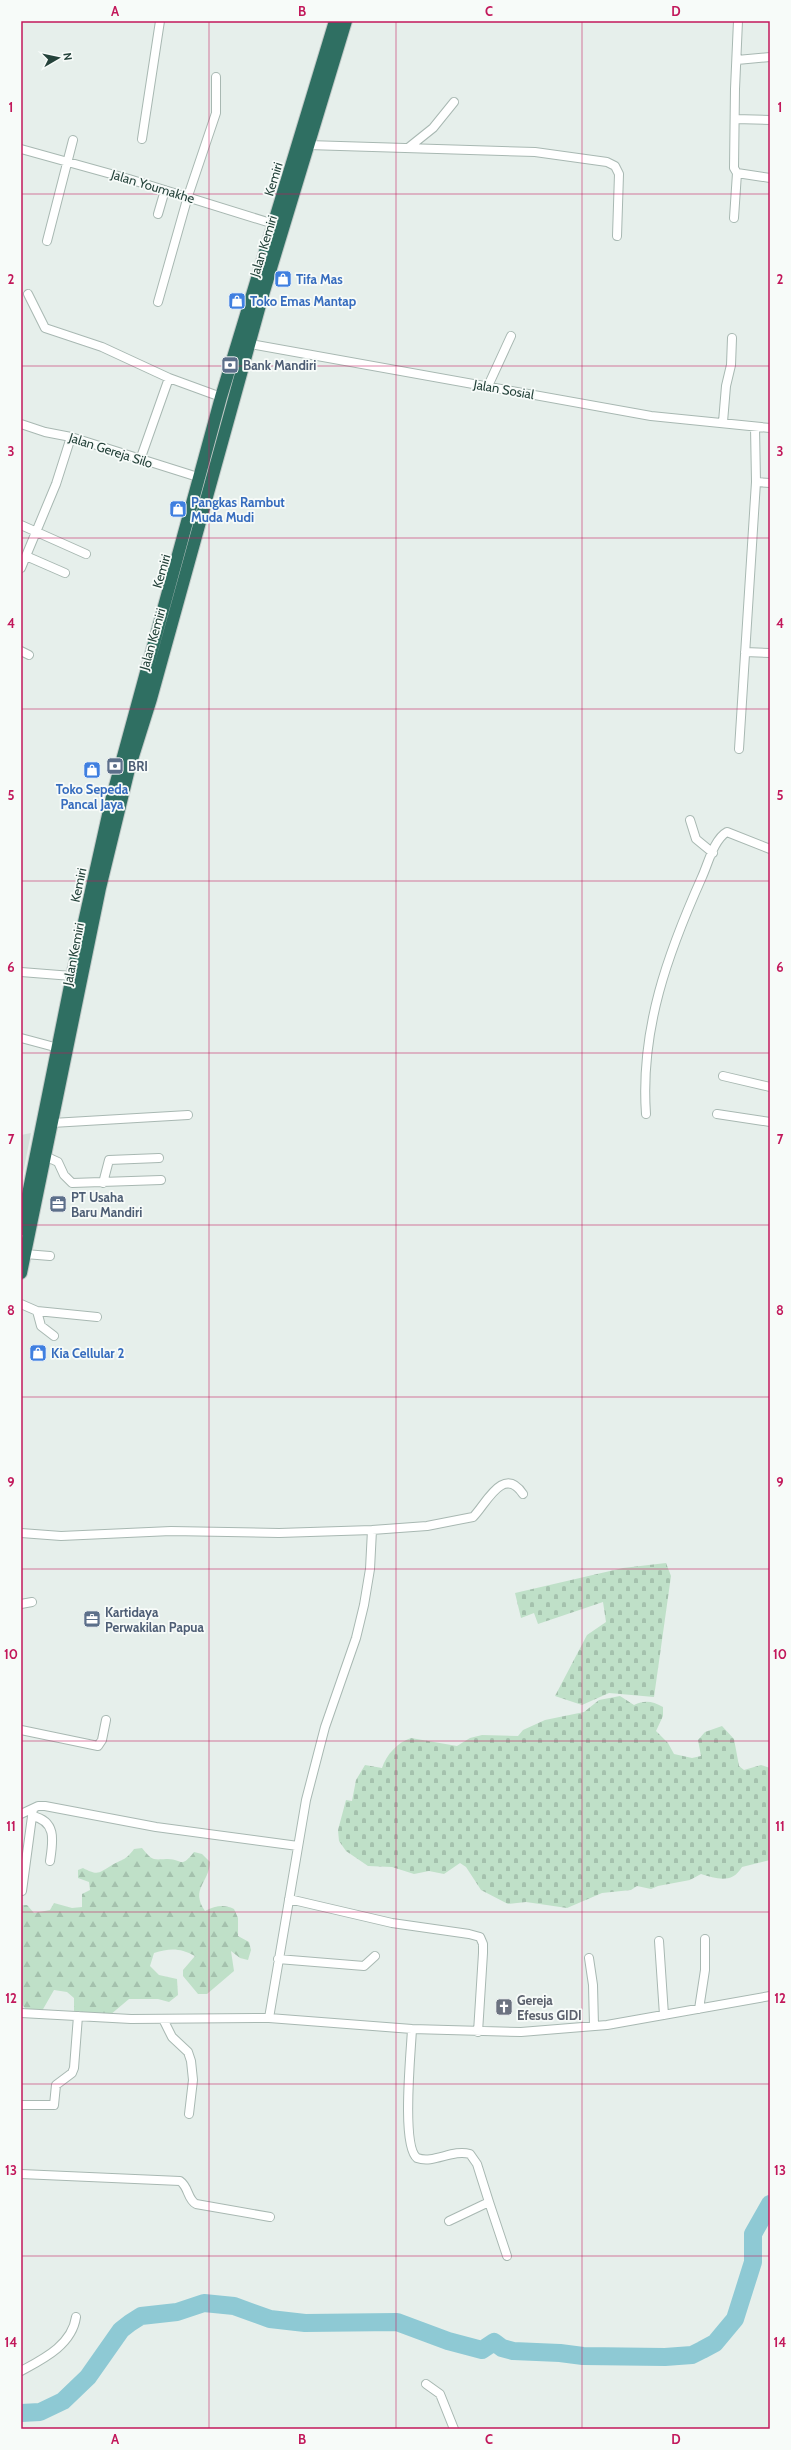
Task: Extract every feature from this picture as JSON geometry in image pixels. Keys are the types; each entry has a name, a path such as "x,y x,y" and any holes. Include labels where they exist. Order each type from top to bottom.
{"highway":[{"name":"Kemiri","path":"21,1229 62,1049 72,976 112,797 201,478 221,397 244,343 258,272 279,226 335,21"},
{"name":"Jalan Kemiri","path":"279,226 308,145 346,21"},
{"name":"Jalan Kemiri","path":"21,1273 52,1124 62,1049 100,888 129,769 151,699 244,343"}],"street":[{"path":"142,139 160,21"},
{"path":"734,218 737,173 734,156 738,21"},
{"path":"737,60 770,57"},
{"path":"158,302 188,196 216,112 216,77"},
{"path":"408,148 433,128 454,102"},
{"path":"735,119 770,120"},
{"path":"47,241 73,140"},
{"path":"308,145 535,152 607,162 615,166 619,174 617,236"},
{"name":"Jalan Youmakhe","path":"21,149 188,196 279,226"},
{"path":"737,173 770,178"},
{"path":"158,214 165,190"},
{"path":"28,294 45,328 102,347 169,378 221,397"},
{"path":"488,386 511,336"},
{"path":"723,422 726,386 732,366 732,338"},
{"name":"Jalan Sosial","path":"244,343 672,419 723,422 770,428"},
{"path":"140,460 169,378"},
{"name":"Jalan Gereja Silo","path":"21,424 45,432 71,437 201,478"},
{"path":"739,749 756,482 755,427"},
{"path":"21,568 56,484 71,437"},
{"path":"756,482 770,483"},
{"path":"21,525 86,554"},
{"path":"26,556 65,573"},
{"path":"745,652 770,653"},
{"path":"690,820 696,839 713,852"},
{"path":"646,1114 644,1077 662,976 683,919 713,852 722,835 727,832 770,849"},
{"path":"21,972 72,976"},
{"path":"21,1038 62,1049"},
{"path":"723,1076 770,1086"},
{"path":"717,1114 770,1122"},
{"path":"52,1124 188,1115"},
{"path":"45,1156 58,1162 64,1175 72,1183 161,1180"},
{"path":"103,1183 109,1160 159,1158"},
{"path":"25,1254 50,1256"},
{"path":"21,1304 36,1311 97,1317"},
{"path":"36,1311 41,1326 54,1336"},
{"path":"21,1533 61,1536 171,1531 264,1533 372,1530 427,1526 470,1518 476,1514 493,1490 501,1486 512,1485 518,1487 523,1494"},
{"path":"269,2018 298,1846 316,1757 356,1638 369,1581 372,1530"},
{"path":"21,1604 32,1602"},
{"path":"21,1730 98,1746 102,1740 106,1720"},
{"path":"22,1816 45,1806 156,1827 298,1846"},
{"path":"32,1812 50,1825 53,1840 50,1861"},
{"path":"22,1891 32,1812"},
{"path":"289,1899 392,1922 480,1937 483,1944 483,1953 478,2032"},
{"path":"699,2009 705,1970 705,1939"},
{"path":"659,1941 664,2015"},
{"path":"278,1959 364,1966 375,1956"},
{"path":"589,1958 593,1985 594,2026"},
{"path":"21,2014 163,2019 269,2018 412,2029 478,2032 541,2032 594,2026 664,2015 770,1996"},
{"path":"21,2105 54,2105 56,2085 72,2073 74,2068 78,2016"},
{"path":"163,2019 172,2037 188,2052 191,2061 193,2080 189,2114"},
{"path":"412,2029 408,2132 413,2152 417,2158 425,2160 456,2152 470,2154 477,2164 507,2256"},
{"path":"21,2174 180,2181 185,2185 191,2201 196,2204 270,2217"},
{"path":"449,2221 490,2202"},
{"path":"21,2371 56,2350 64,2342 76,2317"},
{"path":"426,2384 440,2394 454,2429"}],"shaded area":[{"path":"31,1133 21,1183 21,1135"}],"green space":[{"path":"666,1563 671,1576 654,1697 609,1693 582,1705 555,1696 587,1635 606,1622 603,1602 538,1624 534,1613 521,1618 515,1593 623,1568"},
{"path":"620,1696 634,1705 642,1702 648,1702 655,1703 663,1707 663,1716 656,1731 668,1743 674,1754 692,1758 701,1756 698,1740 705,1732 722,1726 734,1739 739,1766 744,1770 761,1765 770,1768 770,1860 742,1867 734,1876 729,1878 724,1879 701,1874 690,1880 658,1886 651,1889 637,1886 631,1890 602,1893 567,1908 526,1902 508,1904 481,1890 466,1867 460,1863 444,1874 429,1871 414,1874 392,1867 368,1866 346,1851 339,1841 338,1830 346,1800 352,1801 356,1780 365,1765 382,1768 386,1758 397,1746 406,1740 411,1738 457,1746 470,1738 482,1735 518,1736 523,1730 545,1720 584,1712 599,1700"},
{"path":"142,1848 150,1857 155,1859 171,1859 183,1862 186,1861 194,1852 202,1854 210,1862 207,1875 200,1891 199,1897 201,1903 205,1911 220,1906 226,1906 234,1909 238,1918 238,1936 249,1942 251,1950 248,1960 240,1958 231,1951 234,1971 207,1994 198,1994 183,1976 183,1970 195,1956 180,1950 160,1951 154,1953 150,1966 159,1975 177,1979 178,1995 169,2002 158,1999 129,1999 110,2015 74,2011 74,1998 67,1992 54,1990 42,2011 28,2011 21,2004 21,1905 27,1905 34,1913 50,1910 54,1903 72,1908 82,1907 82,1894 90,1890 89,1882 78,1878 78,1870 83,1868 95,1873 101,1872 122,1860 134,1849"}],"waterway":[{"path":"21,2413 40,2412 63,2401 88,2377 121,2330 141,2316 177,2312 204,2303 234,2306 270,2319 305,2323 397,2322 448,2341 482,2350 494,2342 502,2348 513,2351 560,2353 583,2356 665,2357 692,2355 715,2343 735,2319 753,2262 753,2234 770,2204"}],"place":[{"name":"Tifa Mas","path":"283,279"},
{"name":"Toko Emas Mantap","path":"237,301"},
{"name":"Bank Mandiri","path":"230,365"},
{"name":"Pangkas Rambut Muda Mudi","path":"178,509"},
{"name":"BRI","path":"115,766"},
{"name":"Toko Sepeda Pancal Jaya","path":"92,770"},
{"name":"PT Usaha Baru Mandiri","path":"58,1204"},
{"name":"Kia Cellular 2","path":"38,1353"},
{"name":"Kartidaya Perwakilan Papua","path":"92,1619"},
{"name":"Gereja Efesus GIDI","path":"504,2007"}]}
